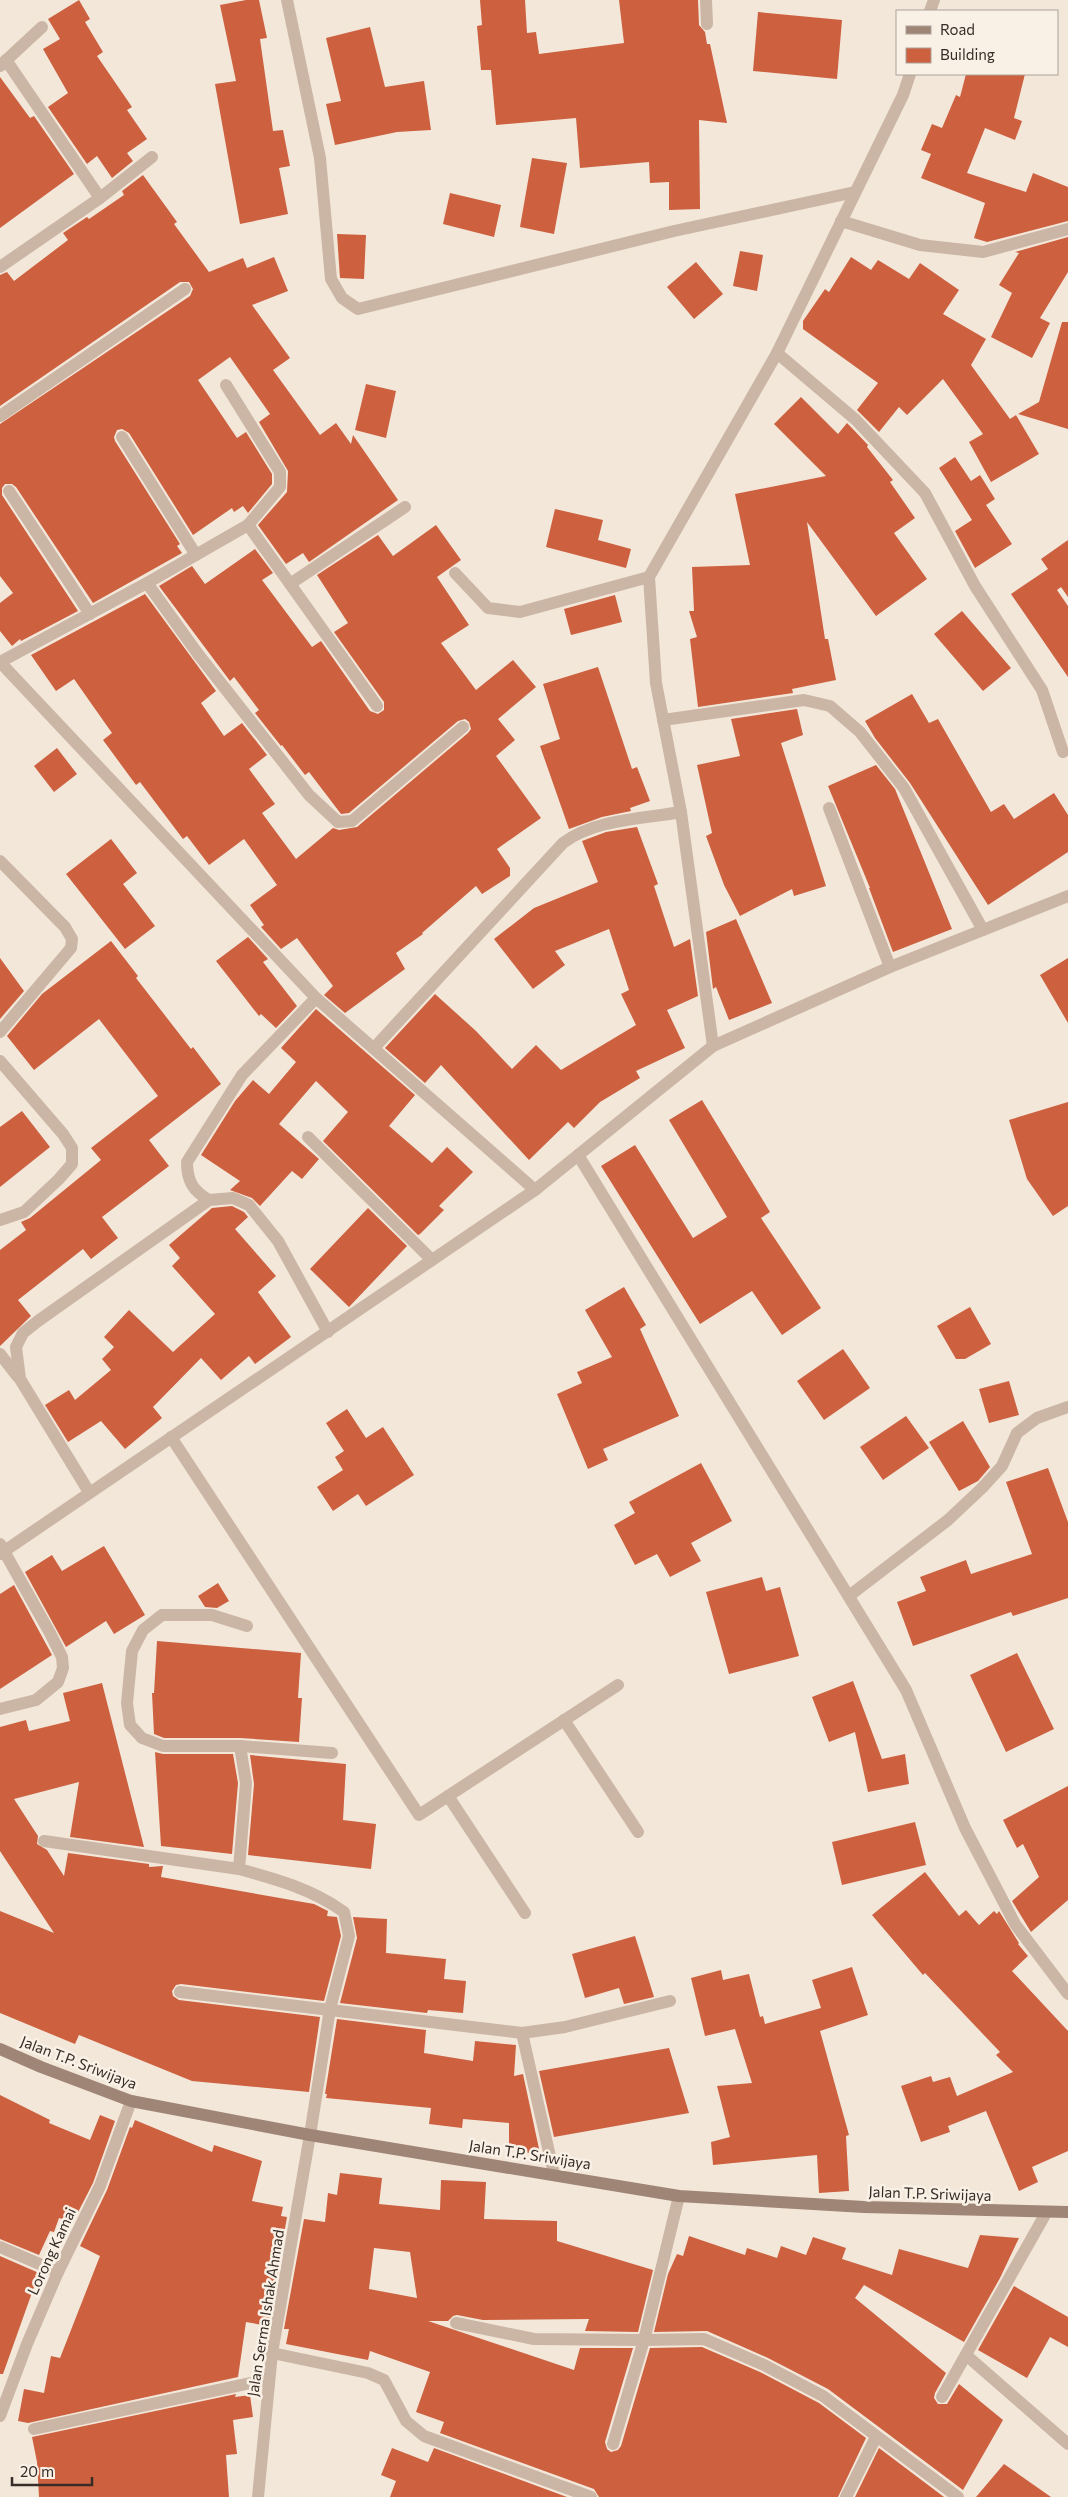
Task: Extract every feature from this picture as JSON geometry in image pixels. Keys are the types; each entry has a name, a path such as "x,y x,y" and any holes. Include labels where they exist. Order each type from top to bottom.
{"main road":[{"name":"Jalan T.P. Sriwijaya","path":"0,2049 41,2067 131,2101 310,2135 679,2196 864,2206 1046,2213 1068,2212"}],"street":[{"path":"287,0 320,158 331,280 342,298 358,309 674,231 856,192"},
{"path":"706,0 707,24"},
{"path":"42,27 3,64 100,198"},
{"path":"714,1046 681,812 656,683 649,577 777,352 903,94 910,75"},
{"path":"0,266 100,198 152,157"},
{"path":"841,221 920,245 983,252 1068,229"},
{"path":"0,416 185,289"},
{"path":"777,352 856,420 926,493 975,586 1042,690 1064,752"},
{"path":"226,385 280,472 280,487 248,525 147,583 0,662 316,998 535,1190"},
{"path":"122,437 196,555"},
{"path":"9,491 90,614"},
{"path":"290,584 405,506"},
{"path":"248,525 377,706"},
{"path":"455,573 488,608 520,612 649,577"},
{"path":"147,583 198,654 309,795 338,822 352,820 463,727"},
{"path":"663,720 804,700 830,706 860,732 904,788 983,930"},
{"path":"828,808 890,967"},
{"path":"374,1048 563,843 577,832 681,812"},
{"path":"0,861 65,927 72,939 71,948 0,1032"},
{"path":"0,1709 36,1700 58,1682 63,1668 62,1657 50,1633 1,1549 90,1492 328,1332 535,1190 714,1046 890,967 1068,896"},
{"path":"209,1200 194,1190 187,1177 187,1162 242,1075 316,998"},
{"path":"0,1062 63,1134 72,1148 72,1164 59,1179 24,1212 0,1220"},
{"path":"308,1137 432,1260"},
{"path":"578,1155 906,1690 965,1828 1015,1924 1068,1994"},
{"path":"20,1379 16,1347 23,1334 209,1200 233,1198 249,1204 278,1241 328,1332"},
{"path":"0,1354 20,1379 90,1492"},
{"path":"849,1596 948,1520 982,1488 1002,1466 1017,1433 1037,1418 1068,1407"},
{"path":"171,1437 419,1815 618,1685"},
{"path":"247,1626 212,1615 162,1616 143,1630 132,1651 127,1702 130,1725 142,1738 163,1746 240,1746 332,1753"},
{"path":"564,1720 638,1832"},
{"path":"239,1869 246,1783 240,1746"},
{"path":"448,1796 525,1913"},
{"name":"Jalan Serma Ishak Ahmad","path":"44,1841 239,1869 296,1886 325,1898 344,1912 349,1936 330,2009 272,2353 258,2497"},
{"path":"180,1992 522,2034 565,2027 670,2001"},
{"path":"522,2034 554,2174"},
{"name":"Lorong Kamai","path":"0,2416 27,2344 58,2272 100,2186 131,2101"},
{"path":"613,2444 644,2340 679,2196"},
{"path":"942,2397 1046,2213"},
{"path":"0,2247 58,2272"},
{"path":"456,2323 534,2339 704,2339 764,2365 823,2396 958,2497"},
{"path":"272,2353 368,2372 384,2380 406,2420 424,2436 591,2497"},
{"path":"966,2355 1068,2444"},
{"path":"34,2429 270,2379"},
{"path":"846,2497 876,2437"}],"building":[{"path":"79,0 90,19 85,22 103,52 97,56 132,107 127,110 147,139 127,153 133,161 112,178 97,156 87,164 48,107 68,93 43,49 60,39 48,19"},
{"path":"246,0 259,0 267,38 260,39 273,131 283,130 290,166 279,168 288,214 240,224 215,84 236,81 220,5"},
{"path":"480,0 525,0 527,33 536,32 539,54 624,43 619,0 698,0 699,25 705,32 707,44 710,44 727,123 699,120 700,209 669,210 669,182 650,183 649,162 580,168 576,118 496,125 491,70 481,70 477,26 482,25"},
{"path":"758,12 842,20 837,79 753,71"},
{"path":"370,27 385,87 424,81 431,130 397,132 335,145 326,104 341,101 326,38"},
{"path":"966,75 1025,75 1014,118 1022,121 1015,140 985,128 967,173 1026,192 1033,173 1068,187 1068,221 987,242 974,238 985,203 921,178 931,154 921,150 932,124 942,128 956,95 960,97"},
{"path":"0,77 30,118 34,116 74,174 0,228"},
{"path":"532,158 567,163 554,234 520,227"},
{"path":"143,175 177,222 174,224 209,272 243,258 247,268 274,257 288,291 252,305 290,358 273,370 320,435 336,423 351,444 353,435 398,500 309,562 303,553 286,564 258,525 287,492 288,471 259,422 270,414 230,357 198,380 237,438 246,432 272,474 272,484 248,513 243,506 234,512 232,508 193,535 129,433 122,429 117,430 114,437 115,441 180,544 177,546 182,553 93,603 16,487 12,484 5,484 2,488 2,495 78,611 21,641 20,639 12,646 0,631 0,603 13,593 0,576 0,424 190,296 193,289 189,282 180,282 0,406 0,275 7,272 14,281 68,240 63,233 87,217 89,219 124,195 122,191"},
{"path":"450,193 501,205 494,237 443,224"},
{"path":"337,234 366,235 364,279 340,278"},
{"path":"1068,237 1068,272 1040,318 1050,323 1032,358 991,337 1012,293 999,285 1019,253 1015,252"},
{"path":"740,251 763,255 757,291 733,286"},
{"path":"851,257 871,270 878,260 909,279 920,263 959,290 943,314 986,339 971,365 1010,419 1016,415 1039,454 991,482 969,442 983,434 943,379 907,415 899,407 879,432 857,410 878,383 803,329 803,321 825,289 829,292"},
{"path":"696,262 723,294 694,319 667,287"},
{"path":"1062,322 1068,322 1068,429 1018,414 1039,402"},
{"path":"366,384 396,391 386,438 355,430"},
{"path":"801,397 838,434 847,423 868,445 867,447 893,480 890,482 915,518 894,533 927,579 876,616 807,522 825,639 828,639 836,680 792,689 793,693 698,707 690,639 697,637 689,611 694,611 692,567 750,565 735,494 826,476 774,424"},
{"path":"955,457 971,481 980,475 995,499 986,505 1012,544 975,568 955,531 972,520 939,468"},
{"path":"555,509 603,520 598,540 631,549 626,568 546,547"},
{"path":"436,525 461,560 437,577 469,625 441,643 476,690 513,660 536,687 498,719 515,740 496,756 541,818 497,849 510,868 510,876 482,894 476,886 423,934 396,953 405,969 345,1013 324,995 333,986 297,938 281,949 261,927 264,925 250,905 277,885 244,839 209,865 187,836 183,839 140,782 136,785 103,740 112,733 74,679 56,691 31,655 145,594 216,691 201,703 224,736 242,723 267,755 249,769 275,804 262,813 296,859 333,828 339,830 357,827 468,733 471,729 469,722 465,719 458,721 349,813 341,814 309,772 305,775 281,746 255,713 259,710 234,677 230,681 159,586 192,566 205,584 255,549 273,573 262,580 300,631 312,647 321,641 370,711 378,714 384,710 384,702 334,632 348,623 317,575 378,535 393,556"},
{"path":"1068,540 1068,597 1061,587 1057,590 1068,606 1068,677 1011,594 1048,569 1041,559"},
{"path":"615,595 622,622 571,635 564,609"},
{"path":"962,611 1011,668 983,691 934,634"},
{"path":"598,667 632,769 637,767 650,801 630,808 631,811 602,817 569,829 540,746 560,739 543,684"},
{"path":"912,694 929,723 938,719 991,812 1004,804 1014,819 1054,793 1068,815 1068,852 988,905 910,783 875,738 865,721"},
{"path":"797,709 803,735 781,743 826,886 794,896 792,889 740,916 724,885 706,836 712,833 697,765 740,756 731,719"},
{"path":"57,748 77,774 54,792 34,766"},
{"path":"876,765 895,789 952,929 893,952 870,888 828,786"},
{"path":"637,827 658,884 654,886 674,947 690,939 698,996 667,1010 685,1048 636,1071 640,1078 600,1102 574,1128 568,1122 529,1160 441,1065 425,1083 385,1048 435,994 476,1031 512,1069 536,1045 561,1070 636,1025 621,994 629,990 609,929 555,951 565,965 533,989 494,939 534,908 598,882 582,841 606,832"},
{"path":"111,839 137,873 123,884 155,926 125,949 66,874"},
{"path":"736,919 772,1003 729,1020 716,987 713,989 706,932"},
{"path":"248,937 268,959 263,962 297,1006 276,1028 261,1014 259,1016 216,961"},
{"path":"111,941 138,976 136,978 191,1049 193,1047 221,1084 149,1140 169,1166 102,1217 118,1238 91,1259 83,1249 18,1300 31,1316 0,1346 0,1250 26,1230 21,1222 30,1218 101,1160 91,1148 158,1096 99,1019 34,1070 7,1036 42,994"},
{"path":"0,958 24,991 0,1019"},
{"path":"1068,958 1068,1023 1040,975"},
{"path":"316,1009 415,1095 389,1126 432,1163 447,1147 473,1172 439,1206 444,1210 418,1235 323,1141 348,1112 316,1081 279,1124 319,1159 302,1179 292,1171 260,1206 252,1198 230,1190 240,1181 201,1155 235,1101 253,1080 269,1094 296,1062 281,1048"},
{"path":"702,1100 770,1212 761,1218 821,1308 782,1335 752,1291 700,1324 601,1166 635,1145 693,1238 727,1217 669,1120"},
{"path":"1068,1102 1068,1206 1053,1216 1027,1179 1009,1120"},
{"path":"22,1111 50,1147 0,1187 0,1127"},
{"path":"232,1206 244,1212 248,1217 235,1229 276,1276 258,1292 291,1337 255,1364 249,1356 221,1380 201,1358 153,1407 162,1418 125,1449 101,1421 68,1442 45,1405 69,1390 75,1400 111,1370 102,1359 114,1347 104,1337 129,1310 173,1352 215,1314 172,1266 180,1258 169,1245 212,1208"},
{"path":"368,1208 407,1246 349,1307 310,1269"},
{"path":"624,1287 646,1325 640,1329 679,1416 603,1449 608,1460 588,1469 557,1394 582,1383 577,1372 612,1357 585,1310"},
{"path":"970,1307 991,1344 965,1359 956,1359 937,1326"},
{"path":"843,1349 870,1388 824,1420 797,1381"},
{"path":"1009,1381 1019,1415 989,1423 979,1389"},
{"path":"347,1409 366,1438 383,1427 414,1475 366,1506 358,1494 333,1511 317,1487 343,1470 335,1457 344,1451 326,1423"},
{"path":"906,1416 929,1448 883,1480 860,1447"},
{"path":"963,1421 990,1467 978,1481 959,1491 929,1442"},
{"path":"701,1463 732,1521 691,1543 701,1561 670,1577 657,1554 635,1565 614,1525 635,1513 629,1502"},
{"path":"1048,1468 1068,1522 1068,1598 1013,1616 1011,1612 913,1646 897,1602 926,1591 920,1577 966,1560 971,1574 1032,1554 1006,1482"},
{"path":"104,1546 145,1615 114,1634 106,1621 66,1647 25,1572 52,1555 62,1571"},
{"path":"762,1577 766,1591 780,1587 799,1656 729,1674 706,1592"},
{"path":"218,1583 229,1601 217,1608 205,1607 198,1596"},
{"path":"14,1585 52,1655 0,1689 0,1594"},
{"path":"157,1641 301,1653 298,1698 302,1698 299,1742 240,1738 164,1738 154,1734 152,1693 154,1693"},
{"path":"1017,1653 1054,1729 1006,1752 970,1675"},
{"path":"853,1681 882,1759 905,1754 909,1784 868,1792 855,1732 829,1742 812,1697"},
{"path":"102,1683 144,1847 70,1837 79,1782 14,1799 38,1836 37,1844 47,1850 64,1876 68,1853 149,1864 149,1867 163,1866 161,1877 314,1904 328,1911 327,1916 337,1917 341,1936 324,2001 181,1984 176,1985 172,1991 173,1996 179,2000 320,2017 309,2092 192,2081 79,2035 75,2044 0,2013 0,1911 54,1933 0,1851 0,1727 26,1720 29,1731 70,1721 63,1693"},
{"path":"155,1752 163,1754 233,1754 238,1783 232,1854 161,1846"},
{"path":"250,1755 346,1764 343,1820 376,1824 371,1869 248,1855 254,1784"},
{"path":"1068,1786 1068,1900 1031,1932 1012,1901 1039,1877 1023,1844 1017,1848 1003,1820"},
{"path":"915,1822 926,1865 842,1885 832,1842"},
{"path":"925,1872 959,1916 966,1910 979,1925 994,1911 997,1914 999,1911 1018,1944 1028,1956 1012,1971 1068,2031 1068,2151 1032,2167 1038,2182 1019,2191 986,2111 948,2126 950,2132 921,2142 901,2086 931,2076 933,2082 950,2077 957,2096 1013,2072 996,2055 1000,2052 925,1973 923,1975 872,1915"},
{"path":"353,1917 387,1919 386,1953 446,1959 444,1979 466,1981 463,2013 428,2010 427,2013 340,2003 357,1938"},
{"path":"635,1936 654,1997 624,2004 619,1988 585,1998 572,1954"},
{"path":"852,1967 868,2015 820,2031 849,2135 846,2136 849,2191 819,2193 817,2155 713,2165 711,2142 730,2137 717,2086 752,2083 735,2029 705,2036 691,1978 721,1970 723,1980 749,1974 760,2017 763,2016 765,2024 821,2008 812,1980"},
{"path":"337,2019 426,2030 424,2053 473,2061 475,2041 516,2045 514,2076 523,2074 541,2158 509,2145 509,2123 463,2119 462,2128 429,2124 431,2108 326,2098 327,2094 325,2094"},
{"path":"669,2048 689,2113 554,2137 539,2071"},
{"path":"0,2095 50,2120 49,2123 90,2140 100,2115 115,2121 93,2183 73,2222 59,2218 54,2232 50,2231 39,2255 0,2239"},
{"path":"135,2120 212,2152 214,2145 262,2161 252,2201 283,2207 281,2216 287,2217 268,2326 246,2322 238,2377 28,2423 18,2421 24,2389 44,2393 51,2356 60,2358 100,2256 80,2246 107,2190 130,2127 132,2128"},
{"path":"340,2173 382,2178 379,2204 440,2210 441,2180 486,2182 484,2219 557,2221 557,2241 653,2270 638,2332 585,2331 589,2319 483,2320 457,2315 448,2321 428,2321 574,2370 580,2348 633,2348 605,2442 607,2449 611,2452 618,2450 621,2446 650,2348 702,2347 760,2372 819,2403 866,2438 838,2497 599,2497 594,2489 440,2433 444,2422 416,2412 430,2372 370,2351 368,2360 286,2344 289,2329 284,2329 304,2219 325,2222 328,2193 337,2195","holes":["374,2248 410,2252 417,2298 369,2289"]},
{"path":"980,2235 1019,2238 1000,2278 964,2342 864,2285 855,2298 946,2373 935,2393 934,2398 938,2404 947,2404 959,2384 1003,2420 963,2490 828,2389 768,2358 707,2331 654,2332 668,2274 677,2254 683,2256 689,2236 745,2255 747,2248 777,2258 781,2246 806,2255 813,2237 846,2248 842,2259 892,2275 899,2249 968,2268"},
{"path":"0,2256 39,2273 3,2374 0,2374"},
{"path":"1014,2286 1068,2317 1068,2347 1050,2337 1027,2378 978,2350"},
{"path":"236,2394 235,2397 250,2395 253,2417 233,2420 237,2454 226,2455 229,2497 39,2497 37,2462 32,2437"},
{"path":"392,2448 428,2462 434,2448 567,2497 390,2497 396,2481 381,2475"},
{"path":"879,2448 944,2497 855,2497"},
{"path":"1004,2464 1051,2497 976,2497"}]}
